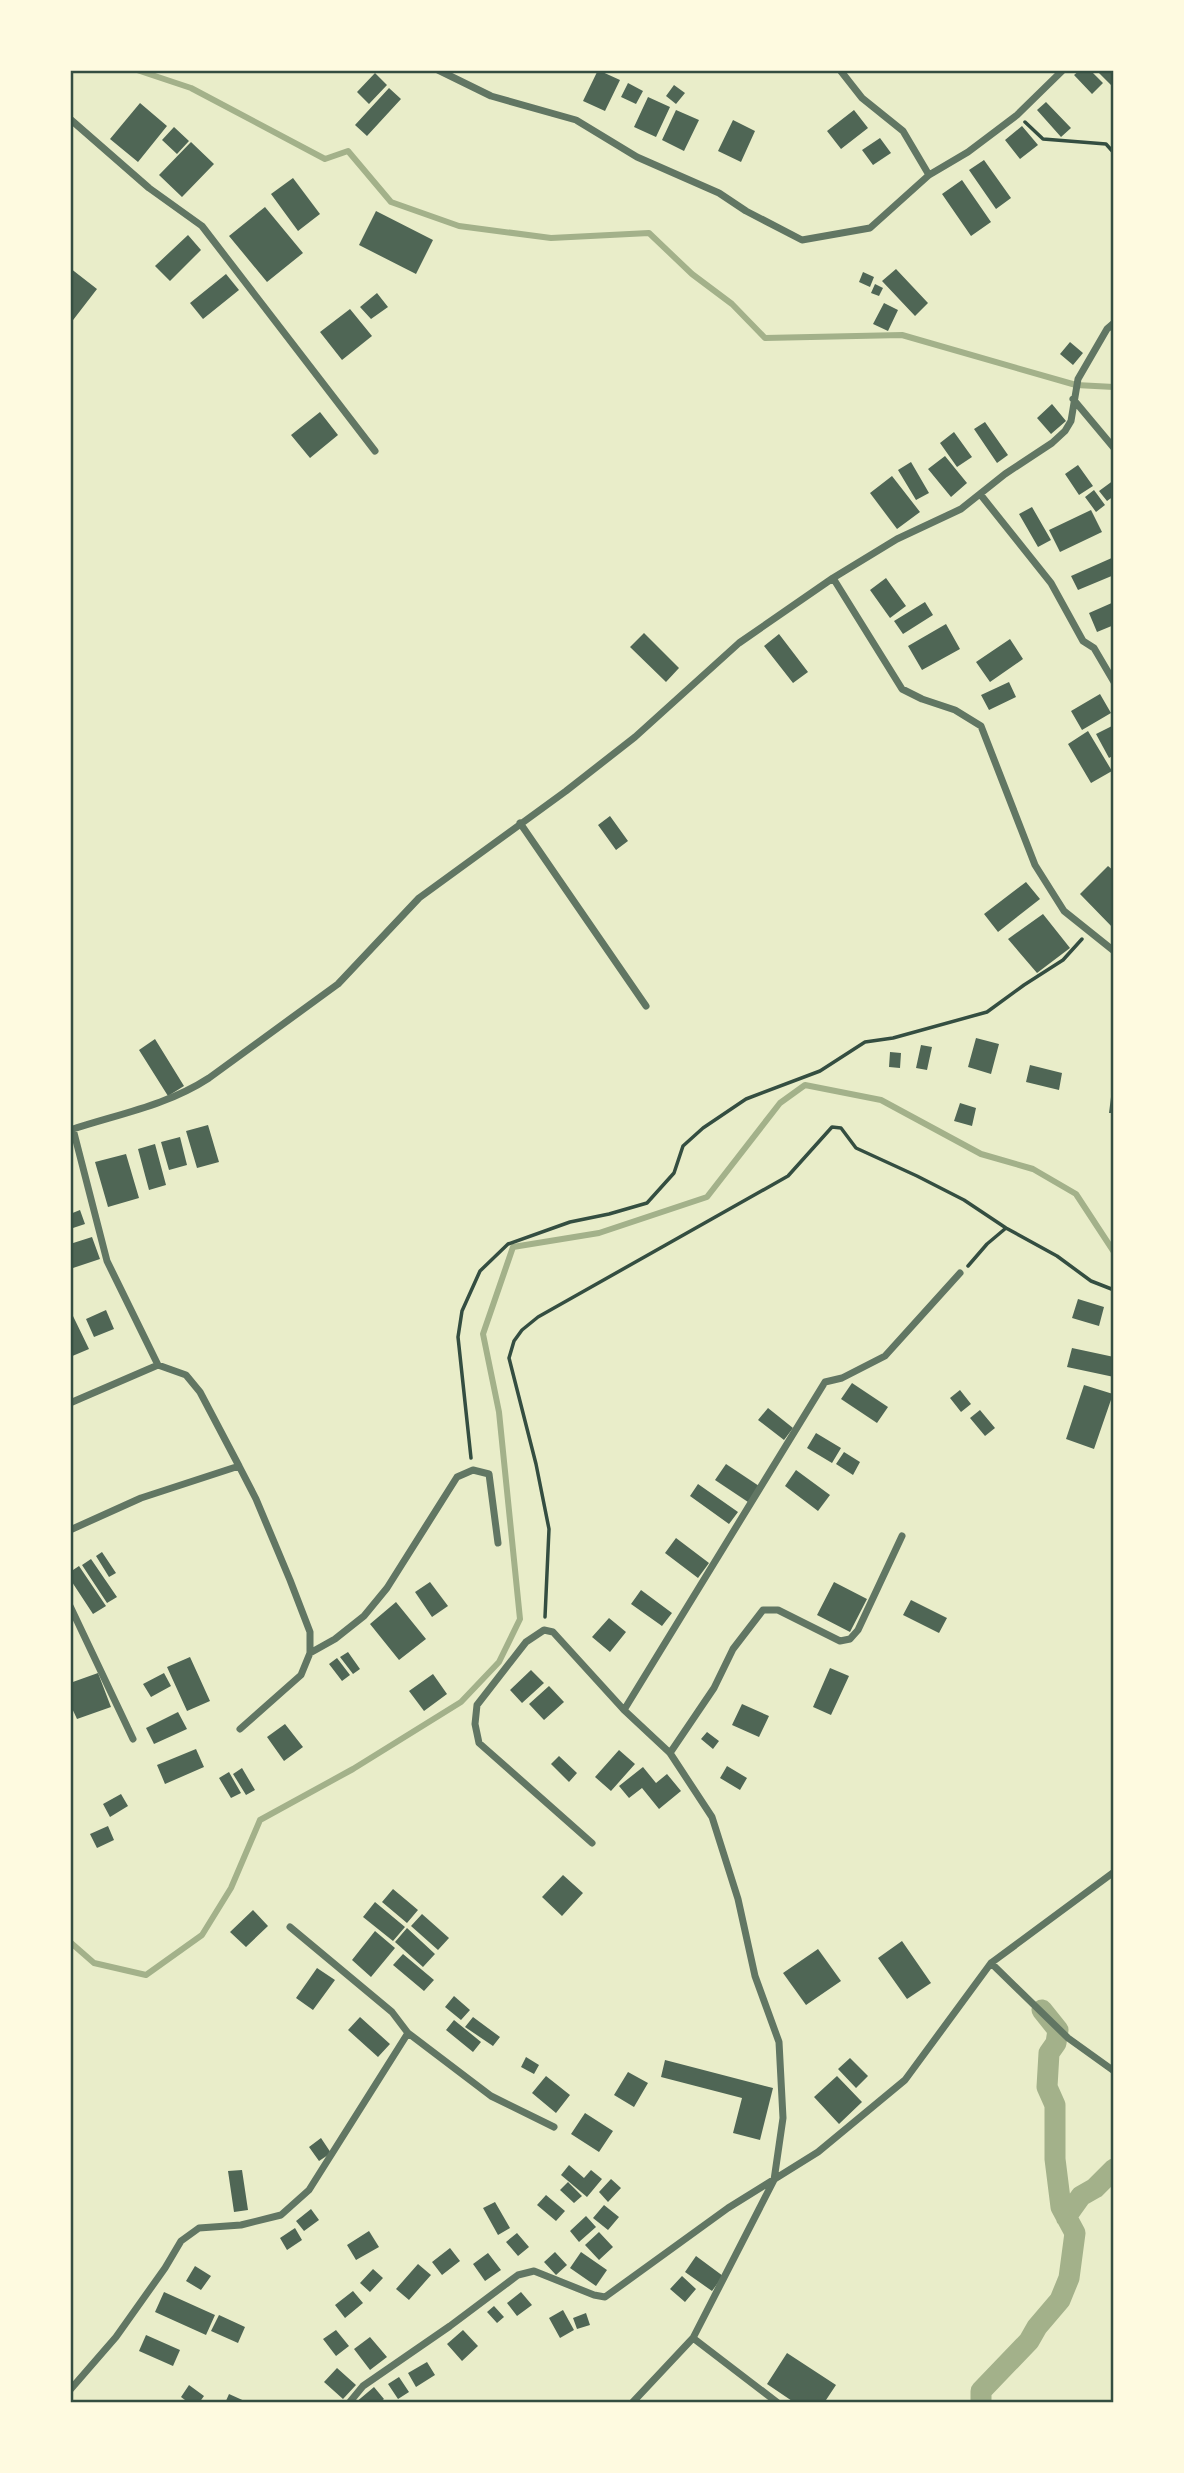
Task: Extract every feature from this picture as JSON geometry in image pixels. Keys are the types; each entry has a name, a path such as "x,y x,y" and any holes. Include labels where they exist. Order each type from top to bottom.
{"street":[{"path":"438,70 491,96 576,120 637,157 719,193 746,211 802,240 870,228 929,175 968,152 1017,115 1063,70"},
{"path":"840,70 862,99 903,131 929,175"},
{"path":"70,119 149,188 202,226 375,451"},
{"path":"158,1365 107,1261 72,1129 153,1106 187,1092 209,1078 338,985 419,898 635,737 739,643 832,578 897,539 961,509 1005,474 1052,443 1071,421 1078,379 1107,329 1114,323"},
{"path":"1073,399 1114,449"},
{"path":"980,494 1051,583 1083,641 1094,648 1114,682"},
{"path":"832,578 902,689 955,710 981,726 1035,864 1063,911 1114,951"},
{"path":"520,823 646,1006"},
{"path":"624,1710 825,1382 842,1378 885,1356 960,1273"},
{"path":"70,1403 158,1365 186,1375 200,1392 239,1466 256,1499 310,1632 310,1653 301,1675 240,1730"},
{"path":"70,1530 141,1498 239,1466"},
{"path":"310,1653 335,1639 364,1616 387,1588 457,1477 472,1470 489,1474 498,1543"},
{"path":"670,1753 714,1688 733,1649 763,1610 778,1610 840,1641 850,1639 859,1630 902,1536"},
{"path":"70,1606 133,1739"},
{"path":"592,1843 479,1743 475,1724 477,1705 526,1642 544,1630 553,1632 624,1710 670,1753 712,1817 738,1899 755,1976 779,2042 783,2118 774,2180 693,2338 632,2403"},
{"path":"349,2403 363,2386 518,2275 534,2271 605,2297 728,2208 818,2152 905,2080 991,1964 1114,1872"},
{"path":"290,1927 392,2012 408,2033 491,2096 554,2127"},
{"path":"991,1964 1068,2038 1114,2071"},
{"path":"70,2390 116,2337 181,2241 199,2228 241,2225 281,2215 309,2190 408,2033"},
{"path":"693,2338 778,2403"}],"path":[{"path":"1017,115 1044,139 1106,144 1114,153"},
{"path":"472,1470 458,1337 462,1311 480,1271 508,1244 570,1222 647,1203 674,1173 683,1146 703,1128 746,1099 820,1071 865,1042 893,1038 987,1012 1063,960 1088,933"},
{"path":"544,1630 549,1529 536,1464 509,1358 514,1341 522,1330 538,1317 788,1177 817,1146 826,1132 835,1126 841,1128 856,1149 964,1200 1006,1228 1057,1256 1091,1281 1114,1290"},
{"path":"960,1273 986,1244 1006,1228"}],"building":[{"path":"598,70 620,80 605,111 583,101"},
{"path":"1080,70 1090,70 1103,83 1092,94 1074,75"},
{"path":"1096,70 1114,70 1114,82 1111,85"},
{"path":"375,73 387,85 369,104 357,92"},
{"path":"628,83 643,91 636,104 621,97"},
{"path":"674,85 685,93 676,104 666,96"},
{"path":"389,88 401,99 367,136 355,125"},
{"path":"648,97 670,107 656,137 634,127"},
{"path":"1046,102 1071,128 1061,137 1037,110"},
{"path":"140,103 167,126 138,162 110,139"},
{"path":"676,110 699,120 684,151 662,140"},
{"path":"854,110 868,128 841,149 827,131"},
{"path":"733,120 755,131 741,162 718,151"},
{"path":"1022,126 1038,145 1020,159 1005,140"},
{"path":"174,127 189,141 177,154 162,140"},
{"path":"880,138 891,153 873,165 862,150"},
{"path":"191,142 214,164 182,197 159,175"},
{"path":"984,160 1011,198 996,209 969,170"},
{"path":"293,178 320,214 298,231 271,194"},
{"path":"962,180 991,222 971,236 942,194"},
{"path":"265,207 303,253 267,282 229,236"},
{"path":"376,211 433,240 416,274 359,245"},
{"path":"188,235 201,250 170,281 155,266"},
{"path":"70,268 97,289 70,324"},
{"path":"896,269 928,303 915,316 882,281"},
{"path":"863,272 874,277 870,287 859,282"},
{"path":"226,274 239,290 203,319 190,303"},
{"path":"875,284 883,288 879,296 871,293"},
{"path":"377,293 388,307 371,319 360,307"},
{"path":"884,303 898,310 888,331 873,324"},
{"path":"350,309 372,336 342,360 320,332"},
{"path":"1070,342 1083,353 1073,365 1060,354"},
{"path":"1052,404 1066,421 1051,434 1037,418"},
{"path":"320,412 338,435 310,458 291,435"},
{"path":"985,422 1008,455 997,463 974,429"},
{"path":"954,432 972,457 957,467 940,443"},
{"path":"945,456 967,483 951,497 928,469"},
{"path":"911,462 929,493 916,500 898,470"},
{"path":"1078,465 1093,486 1079,495 1065,474"},
{"path":"892,476 920,512 897,529 870,493"},
{"path":"1114,480 1114,496 1107,501 1099,491"},
{"path":"1094,490 1105,505 1096,512 1085,497"},
{"path":"1032,507 1051,540 1038,547 1019,514"},
{"path":"1091,510 1102,532 1060,552 1049,530"},
{"path":"1114,557 1114,575 1078,590 1071,576"},
{"path":"886,578 906,606 890,618 870,590"},
{"path":"925,602 933,615 903,634 894,621"},
{"path":"1114,602 1114,625 1097,632 1089,613"},
{"path":"946,624 960,649 922,670 908,646"},
{"path":"644,633 679,668 666,682 630,647"},
{"path":"779,634 808,672 793,683 764,646"},
{"path":"1010,639 1023,659 990,682 976,662"},
{"path":"1009,682 1016,697 989,710 981,695"},
{"path":"1100,694 1111,713 1082,730 1071,711"},
{"path":"1114,725 1114,755 1109,758 1096,734"},
{"path":"1088,731 1112,771 1091,783 1068,744"},
{"path":"610,816 628,841 616,850 598,825"},
{"path":"1108,866 1114,871 1114,929 1080,894"},
{"path":"1026,882 1040,899 998,932 984,914"},
{"path":"1043,914 1070,948 1037,973 1008,939"},
{"path":"976,1038 999,1044 991,1074 968,1067"},
{"path":"155,1039 184,1086 168,1096 139,1050"},
{"path":"921,1045 932,1047 927,1070 916,1068"},
{"path":"890,1052 901,1053 900,1068 889,1067"},
{"path":"1030,1065 1062,1073 1059,1090 1026,1082"},
{"path":"1111,1097 1114,1097 1114,1113 1109,1113"},
{"path":"960,1103 976,1108 972,1126 954,1121"},
{"path":"208,1125 219,1162 197,1168 186,1131"},
{"path":"180,1137 187,1165 169,1170 161,1142"},
{"path":"155,1144 166,1185 149,1190 138,1149"},
{"path":"126,1154 139,1198 108,1207 95,1162"},
{"path":"80,1210 85,1224 70,1229 70,1214"},
{"path":"92,1237 100,1259 70,1269 70,1244"},
{"path":"1078,1299 1104,1307 1099,1326 1072,1318"},
{"path":"106,1310 114,1329 94,1337 86,1319"},
{"path":"73,1316 89,1349 70,1357 70,1318"},
{"path":"1072,1348 1114,1357 1114,1377 1067,1367"},
{"path":"852,1383 888,1407 877,1423 841,1399"},
{"path":"1084,1385 1113,1394 1094,1449 1066,1439"},
{"path":"960,1390 971,1404 961,1412 950,1398"},
{"path":"768,1408 793,1428 784,1440 758,1420"},
{"path":"980,1410 995,1428 985,1436 970,1418"},
{"path":"816,1433 841,1448 832,1463 807,1448"},
{"path":"844,1452 860,1462 853,1475 836,1464"},
{"path":"726,1464 759,1486 748,1502 715,1480"},
{"path":"796,1470 830,1495 818,1511 785,1486"},
{"path":"698,1484 738,1512 729,1524 690,1496"},
{"path":"676,1538 709,1563 698,1578 665,1553"},
{"path":"102,1552 116,1573 109,1577 96,1556"},
{"path":"91,1559 117,1597 107,1603 82,1565"},
{"path":"79,1566 106,1606 93,1614 70,1579 70,1572"},
{"path":"430,1582 448,1606 432,1617 415,1592"},
{"path":"834,1582 867,1599 850,1632 817,1615"},
{"path":"641,1590 672,1613 662,1626 631,1604"},
{"path":"911,1600 947,1618 939,1633 903,1615"},
{"path":"396,1602 426,1639 399,1660 370,1624"},
{"path":"609,1618 626,1632 610,1652 592,1637"},
{"path":"348,1652 360,1669 353,1674 340,1657"},
{"path":"190,1657 210,1701 187,1711 167,1667"},
{"path":"337,1658 350,1675 342,1681 329,1664"},
{"path":"830,1668 849,1676 831,1715 813,1707"},
{"path":"531,1670 544,1683 522,1703 510,1690"},
{"path":"98,1673 111,1707 77,1719 70,1704 70,1683"},
{"path":"164,1673 171,1686 151,1697 143,1684"},
{"path":"433,1674 447,1694 424,1711 409,1691"},
{"path":"549,1686 564,1702 544,1720 529,1704"},
{"path":"742,1704 769,1716 759,1737 732,1725"},
{"path":"178,1712 187,1729 154,1744 146,1728"},
{"path":"285,1724 303,1747 284,1761 267,1737"},
{"path":"707,1732 719,1741 713,1749 701,1739"},
{"path":"196,1749 204,1767 165,1784 157,1765"},
{"path":"619,1750 635,1764 611,1791 595,1777"},
{"path":"559,1756 577,1773 569,1782 551,1764"},
{"path":"727,1766 747,1778 740,1790 720,1778"},
{"path":"643,1767 656,1783 667,1774 681,1791 659,1809 642,1788 629,1798 619,1786"},
{"path":"242,1768 255,1790 246,1795 233,1774"},
{"path":"229,1772 241,1793 231,1798 219,1778"},
{"path":"121,1794 128,1806 110,1817 103,1804"},
{"path":"108,1826 114,1840 97,1848 90,1834"},
{"path":"563,1875 583,1893 562,1916 542,1897"},
{"path":"393,1889 418,1910 407,1923 382,1902"},
{"path":"375,1902 405,1927 393,1941 363,1917"},
{"path":"253,1910 268,1926 246,1947 230,1932"},
{"path":"422,1914 449,1938 438,1950 411,1926"},
{"path":"407,1928 435,1954 423,1967 395,1942"},
{"path":"375,1931 395,1948 371,1977 352,1960"},
{"path":"902,1941 931,1983 907,1999 878,1958"},
{"path":"818,1949 841,1981 806,2005 783,1973"},
{"path":"403,1954 434,1980 424,1991 393,1965"},
{"path":"317,1968 335,1980 313,2010 296,1998"},
{"path":"454,1996 470,2010 461,2020 445,2007"},
{"path":"360,2017 390,2044 378,2057 348,2030"},
{"path":"473,2017 500,2037 493,2046 465,2027"},
{"path":"454,2020 481,2042 473,2052 446,2030"},
{"path":"526,2057 539,2065 534,2074 521,2067"},
{"path":"850,2058 868,2076 856,2088 838,2069"},
{"path":"665,2060 773,2088 760,2140 733,2133 742,2098 661,2077"},
{"path":"628,2072 648,2083 634,2107 614,2095"},
{"path":"546,2076 570,2095 556,2113 532,2093"},
{"path":"837,2076 862,2102 839,2124 814,2097"},
{"path":"585,2113 613,2131 599,2152 571,2134"},
{"path":"321,2138 331,2153 319,2161 309,2147"},
{"path":"569,2165 584,2178 591,2170 602,2179 587,2197 561,2175"},
{"path":"242,2170 248,2210 234,2212 228,2171"},
{"path":"611,2179 621,2188 608,2202 599,2192"},
{"path":"568,2182 582,2196 574,2203 560,2190"},
{"path":"546,2195 565,2211 556,2221 537,2205"},
{"path":"495,2202 510,2228 498,2235 483,2208"},
{"path":"604,2205 619,2217 608,2230 593,2218"},
{"path":"311,2209 319,2220 304,2231 296,2221"},
{"path":"586,2216 596,2227 579,2242 570,2231"},
{"path":"295,2228 302,2240 287,2250 280,2238"},
{"path":"369,2231 379,2247 356,2260 347,2245"},
{"path":"599,2232 613,2247 599,2260 585,2245"},
{"path":"517,2233 529,2247 518,2256 506,2242"},
{"path":"450,2248 460,2261 442,2275 432,2262"},
{"path":"555,2252 567,2265 556,2275 544,2262"},
{"path":"581,2252 607,2270 596,2286 570,2268"},
{"path":"488,2253 501,2270 485,2281 473,2264"},
{"path":"696,2256 723,2276 712,2291 685,2272"},
{"path":"418,2264 431,2275 409,2300 396,2289"},
{"path":"195,2266 211,2276 201,2290 186,2281"},
{"path":"373,2269 383,2278 370,2292 360,2283"},
{"path":"682,2276 696,2289 685,2302 670,2289"},
{"path":"353,2291 363,2303 345,2318 335,2305"},
{"path":"164,2292 215,2315 206,2335 155,2312"},
{"path":"521,2292 532,2305 517,2316 507,2303"},
{"path":"494,2306 504,2317 497,2323 487,2312"},
{"path":"563,2310 574,2330 560,2338 549,2318"},
{"path":"586,2313 590,2325 577,2329 573,2318"},
{"path":"219,2315 245,2327 238,2343 211,2331"},
{"path":"336,2330 349,2346 336,2356 323,2339"},
{"path":"463,2330 478,2346 462,2361 447,2344"},
{"path":"146,2335 180,2350 173,2366 139,2351"},
{"path":"370,2337 387,2357 370,2370 354,2349"},
{"path":"787,2353 836,2385 824,2403 795,2403 767,2384"},
{"path":"427,2362 435,2375 416,2387 408,2373"},
{"path":"337,2368 356,2385 343,2399 324,2382"},
{"path":"399,2377 409,2392 398,2399 388,2384"},
{"path":"189,2385 204,2396 199,2403 189,2403 181,2397"},
{"path":"374,2387 384,2399 379,2403 355,2403"},
{"path":"229,2394 249,2403 225,2403"}],"waterway":[{"path":"137,70 191,88 325,159 348,151 391,202 459,226 551,238 649,233 692,274 732,304 765,338 902,335 1076,385 1114,387"},
{"path":"70,1942 94,1963 146,1975 202,1935 231,1888 260,1820 353,1769 461,1702 499,1662 520,1619 499,1412 483,1334 513,1247 599,1233 707,1197 780,1103 805,1085 881,1100 981,1154 1033,1169 1076,1194 1114,1252"},
{"path":"981,2403 981,2391 1029,2341 1060,2300 1069,2278 1075,2233 1061,2207 1055,2159 1055,2105 1047,2087 1049,2053 1056,2043 1058,2030 1042,2010"},
{"path":"1066,2217 1081,2196 1095,2188 1114,2169"}]}
